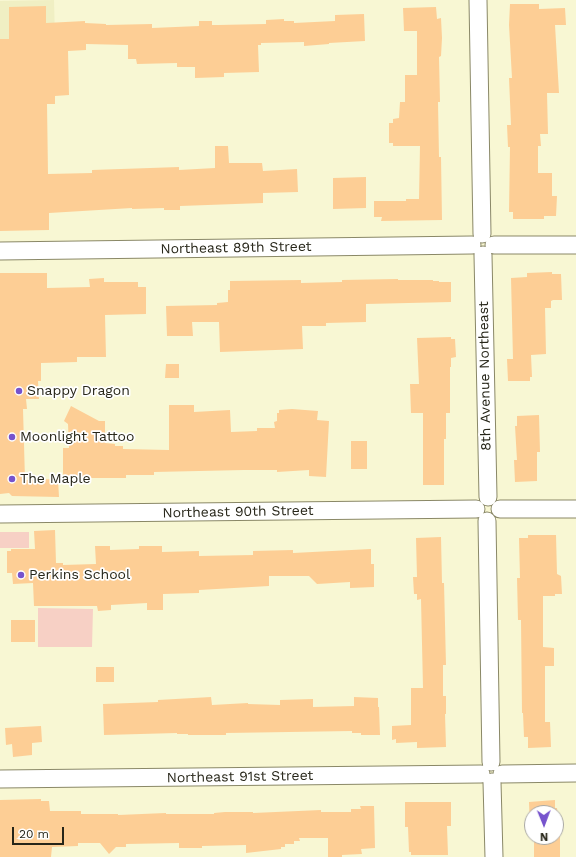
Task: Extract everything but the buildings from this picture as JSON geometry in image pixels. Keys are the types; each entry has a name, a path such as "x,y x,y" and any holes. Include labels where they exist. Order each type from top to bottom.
{"street":[{"name":"8th Avenue Northeast","path":"478,0 488,497"},
{"name":"Northeast 89th Street","path":"0,251 576,245"},
{"path":"482,515 491,521 497,517 500,509 498,502 495,499 488,497 480,501 482,515 494,857"},
{"path":"500,509 576,509"},
{"name":"Northeast 90th Street","path":"0,514 482,515"},
{"name":"Northeast 91st Street","path":"0,779 576,773"}],"shaded area":[{"path":"54,0 55,39 0,39 0,1"},
{"path":"0,532 29,532 29,548 0,548"},
{"path":"38,608 93,609 92,647 38,647"}],"place":[{"name":"Snappy Dragon","path":"19,391"},
{"name":"Moonlight Tattoo","path":"12,437"},
{"name":"The Maple","path":"12,479"},
{"name":"Perkins School","path":"21,575"}]}
